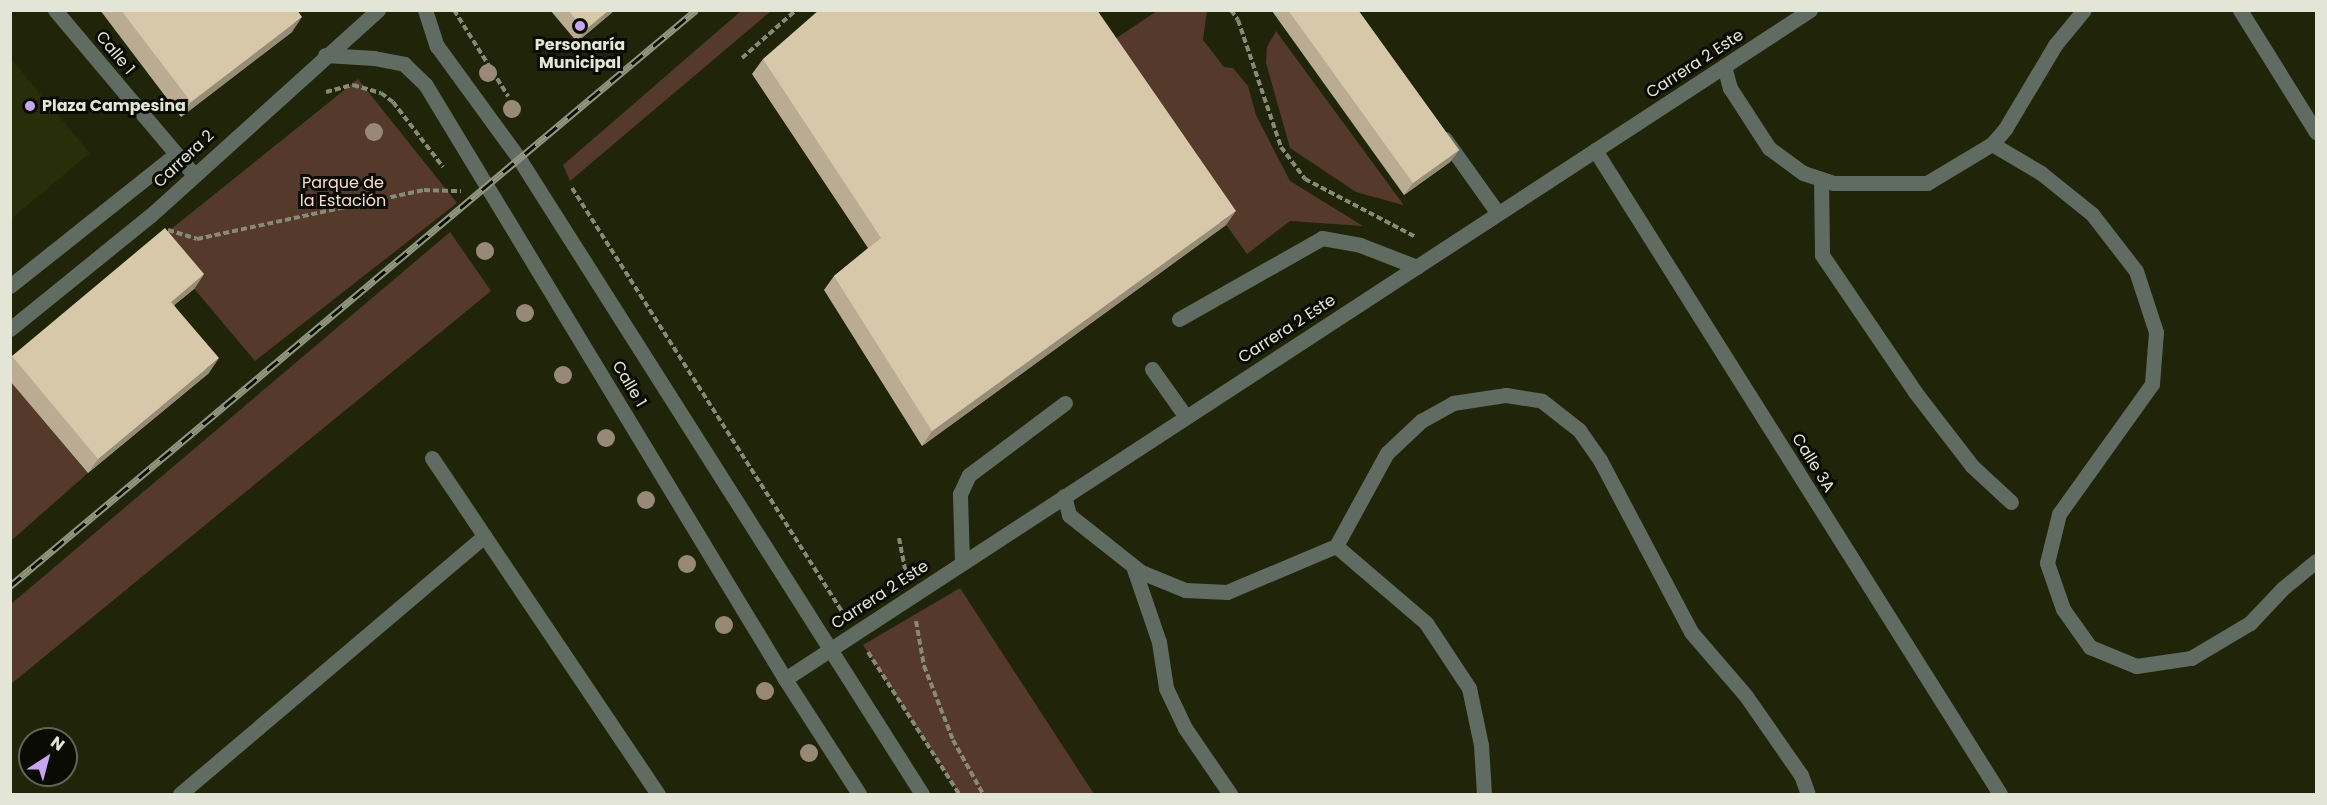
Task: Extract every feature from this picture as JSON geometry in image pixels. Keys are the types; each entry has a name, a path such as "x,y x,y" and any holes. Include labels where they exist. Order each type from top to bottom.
{"street":[{"name":"Calle 1","path":"55,10 193,174"},
{"name":"Carrera 2","path":"10,329 151,215 193,174 378,10"},
{"name":"Calle 1","path":"425,10 437,46 518,157 922,795"},
{"name":"Carrera 2 Este","path":"785,679 1417,267 1497,212 1810,10"},
{"path":"1724,66 1730,87 1769,148 1803,172 1833,183 1881,186 1927,183 1992,144 2006,129 2055,45 2084,10"},
{"path":"2240,10 2316,132"},
{"name":"Calle 1","path":"325,55 374,58 404,64 424,84 785,679 859,795"},
{"path":"1436,126 1497,212"},
{"path":"1992,144 2041,173 2092,214 2136,271 2156,332 2152,384 2059,514 2047,562 2063,609 2090,647 2136,666 2191,658 2250,623 2316,561"},
{"name":"Calle 3A","path":"1595,150 2000,795"},
{"path":"10,286 176,154"},
{"path":"1821,179 1822,255 1922,401 1972,466 2011,502"},
{"path":"1179,319 1322,238 1360,245 1417,267"},
{"path":"1152,369 1186,417"},
{"path":"1064,496 1069,515 1133,566 1185,591 1227,592 1336,546 1388,453 1421,421 1453,403 1506,395 1542,401 1579,430 1600,460 1691,632 1746,696 1801,775 1808,795"},
{"path":"962,563 960,494 969,475 1065,404"},
{"path":"432,458 658,795"},
{"path":"180,795 484,536"},
{"path":"1336,546 1426,623 1469,688 1482,745 1484,795"},
{"path":"1133,566 1159,642 1166,688 1185,728 1230,795"}],"path":[{"path":"454,10 509,98"},
{"path":"742,58 796,10"},
{"path":"1231,10 1238,20 1281,147 1305,179 1442,250"},
{"path":"318,99 327,91 353,85 381,93 393,102 448,173"},
{"path":"151,215 174,235 197,239 424,190 462,191 455,182"},
{"path":"572,188 959,795"},
{"path":"898,538 924,666 953,740 983,795"}],"shaded area":[{"name":"Plaza Campesina","path":"11,59 90,153 10,219"}],"green space":[{"path":"741,11 771,11 570,181 563,165"},
{"path":"1157,11 1207,11 1203,40 1224,67 1233,68 1248,86 1256,115 1290,181 1363,226 1290,221 1247,254 1100,49"},
{"path":"1276,31 1403,205 1356,192 1290,148 1266,63 1267,47"},
{"name":"Parque de la Estación","path":"358,79 457,203 255,361 155,242"},
{"path":"450,232 491,291 11,684 11,604"},
{"path":"10,381 88,473 13,539 10,536"},
{"path":"960,588 1094,794 959,794 863,645"}],"building":[{"path":"121,10 297,10 302,17 191,102"},
{"path":"568,10 609,10 585,30"},
{"path":"819,10 1097,10 1236,211 932,431 834,276 881,238 763,59"},
{"path":"1288,10 1358,10 1459,150 1413,183"},
{"path":"165,228 204,274 171,302 219,358 98,459 12,356"}],"railway":[{"path":"10,586 696,10"}],"place":[{"name":"Personaría Municipal","path":"580,26"},
{"name":"Plaza Campesina","path":"30,106"}]}
